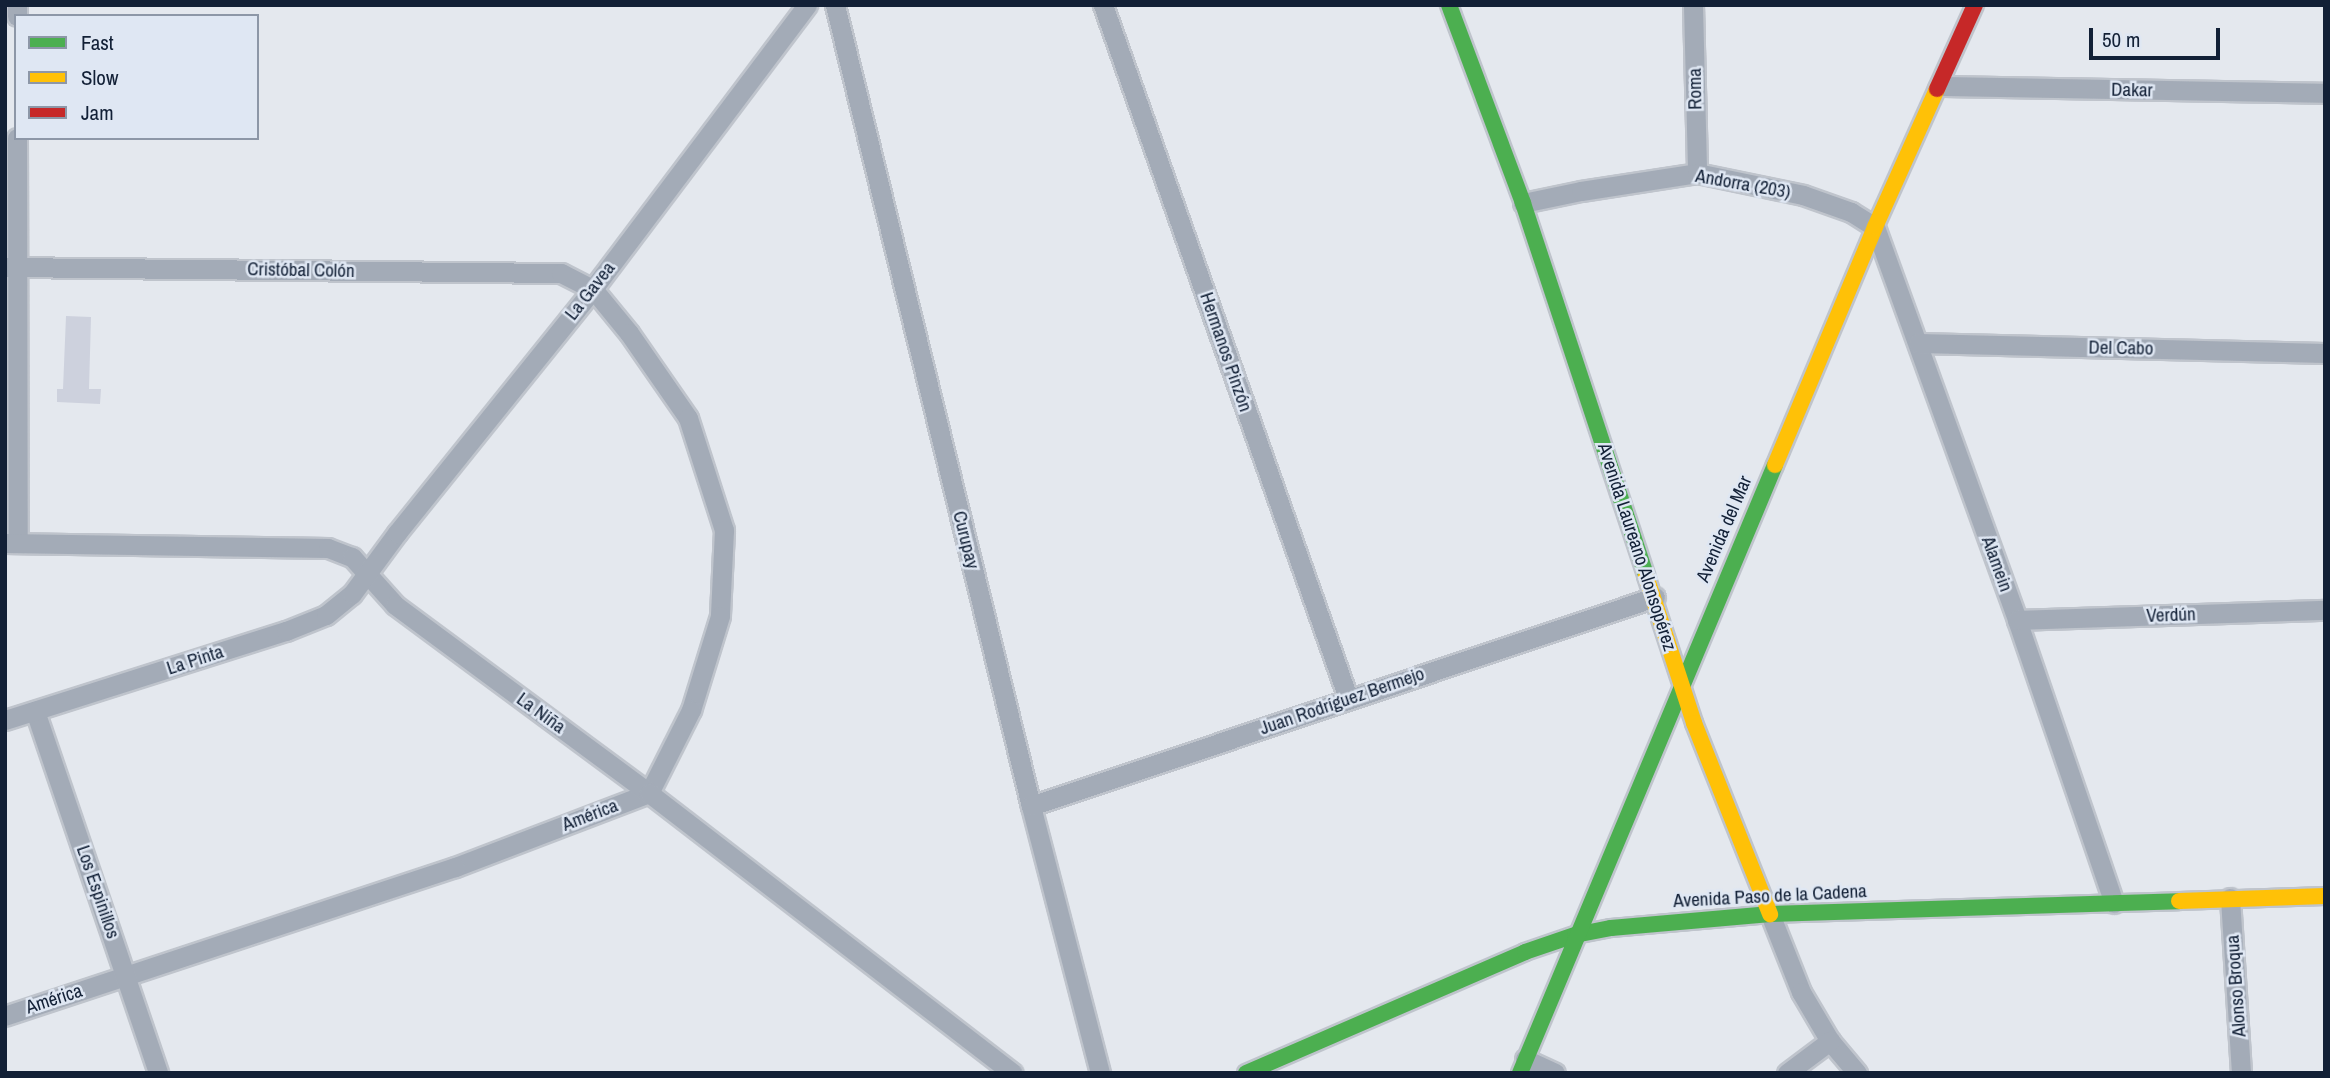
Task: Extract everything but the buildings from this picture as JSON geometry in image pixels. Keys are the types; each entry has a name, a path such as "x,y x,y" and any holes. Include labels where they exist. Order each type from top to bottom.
{"street":[{"name":"La Gavea","path":"369,574 397,533 593,289 807,5"},
{"name":"Curupay","path":"835,5 1031,806 1100,1073"},
{"name":"Hermanos Pinzón","path":"1104,5 1348,698"},
{"name":"Avenida Laureano Alonsopérez","path":"1449,5 1523,203 1694,723 1801,992 1830,1041 1857,1073"},
{"name":"Roma","path":"1693,5 1697,173"},
{"name":"Avenida del Mar","path":"1523,1066 1575,935 1875,227 1975,5"},
{"name":"Dakar","path":"1940,86 2325,93"},
{"path":"12,543 11,268 17,140"},
{"name":"Andorra (203)","path":"1523,203 1697,173 1803,195 1851,212 1875,227"},
{"name":"Alamein","path":"1875,227 2017,620 2114,903"},
{"name":"Cristóbal Colón","path":"11,268 561,273 593,289"},
{"path":"593,289 629,333 688,418 724,530 720,616 691,710 649,793"},
{"name":"Del Cabo","path":"1918,343 2325,353"},
{"name":"La Niña","path":"12,543 328,548 352,557 395,605 649,793 1013,1073"},
{"name":"La Pinta","path":"5,720 326,615 352,594 369,574"},
{"name":"Juan Rodríguez Bermejo","path":"1031,806 1654,597"},
{"name":"Verdún","path":"2017,620 2325,610"},
{"name":"Los Espinillos","path":"35,711 158,1073"},
{"name":"América","path":"5,1016 455,867 649,793"},
{"name":"Avenida Paso de la Cadena","path":"1246,1073 1525,952 1575,935 1611,928 1770,914 2325,896"},
{"name":"Alonso Broqua","path":"2230,898 2241,1073"},
{"path":"1787,1073 1830,1041"},
{"path":"1523,1066 1555,1073"}],"traffic: fast":[{"path":"1449,5 1523,203 1646,576"},
{"path":"1520,1073 1775,465"},
{"path":"1246,1073 1525,952 1575,935 1611,928 1770,914 2179,901"}],"traffic: slow":[{"path":"1775,465 1875,227 1937,89"},
{"path":"1646,576 1694,723 1770,914"},
{"path":"2179,901 2325,896"}],"traffic: jam":[{"path":"1937,89 1975,5"}]}
